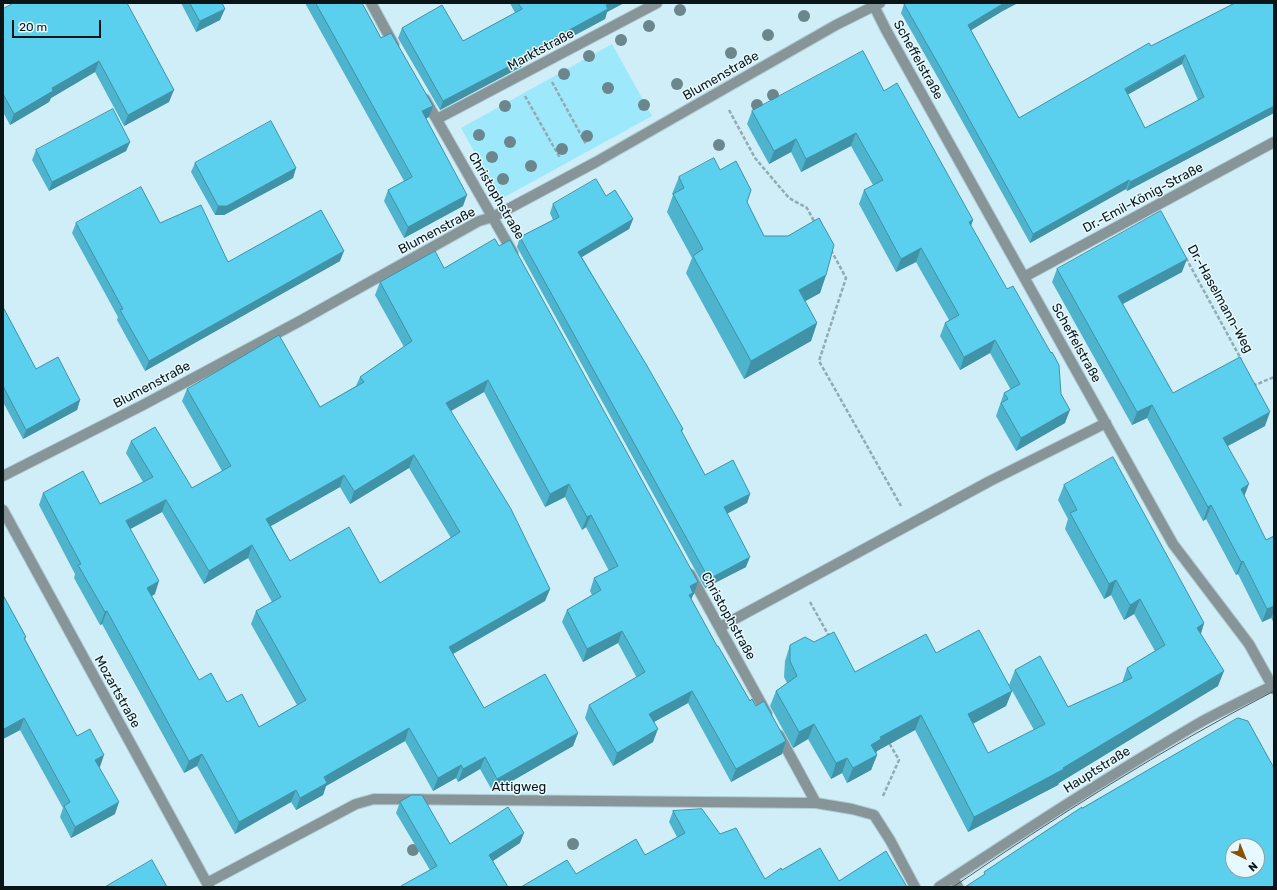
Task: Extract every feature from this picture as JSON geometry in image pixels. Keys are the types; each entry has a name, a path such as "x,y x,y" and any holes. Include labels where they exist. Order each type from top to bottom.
{"street":[{"path":"371,3 398,51"},
{"name":"Marktstraße","path":"437,119 657,3"},
{"name":"Blumenstraße","path":"3,476 143,405 300,321 479,221 493,217 596,162 836,25 876,4"},
{"name":"Scheffelstraße","path":"876,4 886,30 1173,544 1248,644 1274,686"},
{"name":"Christophstraße","path":"421,92 516,258"},
{"name":"Dr.-Emil-König-Straße","path":"1024,277 1274,142"},
{"path":"720,627 990,481 1106,423"},
{"name":"Mozartstraße","path":"3,510 208,885"},
{"name":"Christophstraße","path":"685,564 816,803"},
{"name":"Hauptstraße","path":"939,887 1073,800 1202,721 1274,686"},
{"name":"Attigweg","path":"208,885 356,804 374,799 816,803 852,809 874,815"},
{"path":"874,815 890,840 915,887"},
{"path":"953,878 958,887"}],"path":[{"path":"542,64 596,162"},
{"path":"515,78 570,176"},
{"path":"719,92 755,158 789,198 807,208 819,229"},
{"path":"830,250 846,278 819,361 911,524"},
{"name":"Dr.-Haselmann-Weg","path":"1183,254 1244,364"},
{"path":"1252,378 1255,385 1274,377"},
{"path":"800,584 831,640"},
{"path":"874,815 899,760 887,740"}],"shaded area":[{"path":"612,44 652,116 501,199 461,128"}],"building":[{"path":"14,3 127,3 174,90 128,115 99,61 52,88 53,91 14,114 3,94 3,9"},
{"path":"190,3 222,3 225,9 200,21"},
{"path":"316,3 362,3 381,38 391,33 433,106 422,111 467,195 408,227 388,190 412,177"},
{"path":"518,3 610,3 606,5 608,9 523,55 525,58 443,101 402,28 442,5 463,41 522,9"},
{"path":"1004,3 968,25 1019,118 1149,43 1151,46 1235,3 1274,3 1274,106 1130,182 1129,180 1033,234 904,4","holes":["1185,55 1204,97 1145,128 1125,89"]},
{"path":"863,51 884,91 897,83 973,220 969,222 1007,289 1013,286 1059,365 1061,394 1070,410 1021,438 1001,403 1008,399 1004,393 1020,384 995,340 964,357 945,323 959,315 921,248 901,259 864,190 883,180 856,133 806,159 796,139 774,151 752,111"},
{"path":"113,109 130,142 52,182 36,150"},
{"path":"271,121 296,168 227,206 218,206 195,163"},
{"path":"714,158 720,170 736,161 751,190 747,202 764,236 788,236 819,218 834,245 826,275 799,290 817,323 751,361 693,256 703,249 673,194 684,188 679,177"},
{"path":"596,179 606,196 615,190 633,219 578,252 646,364 683,429 681,430 705,475 733,460 750,494 724,507 750,557 709,579 520,237 559,217 553,204"},
{"path":"141,187 160,223 201,205 228,262 321,210 344,251 149,361 120,310 123,309 76,223"},
{"path":"1161,211 1187,259 1118,296 1173,393 1240,357 1270,412 1223,438 1249,484 1241,489 1266,540 1274,536 1274,606 1267,609 1243,561 1241,562 1211,505 1208,507 1152,405 1137,412 1057,269"},
{"path":"495,239 499,246 510,240 698,582 690,586 693,593 689,595 717,646 750,701 752,699 756,706 764,701 786,741 736,769 692,691 649,714 658,729 617,753 589,705 645,672 622,631 587,649 567,610 601,590 594,578 618,566 591,515 587,517 569,484 550,494 488,380 446,403 511,509 550,589 449,647 484,708 545,674 578,733 497,779 485,757 463,769 461,765 438,778 409,728 324,777 327,783 300,798 296,790 239,822 202,754 189,761 107,611 105,612 78,565 81,564 43,493 83,471 100,504 153,477 131,441 155,427 192,488 231,466 187,389 279,335 320,407 364,382 360,377 412,341 380,282 435,251 444,268","holes":["414,455 460,532 380,583 349,527 290,561 266,519 344,475 354,491","166,500 209,571 252,545 281,597 256,611 306,700 259,727 242,694 227,702 211,673 199,680 147,588 159,581 126,521"]},
{"path":"3,307 36,369 58,357 80,400 26,430 3,386"},
{"path":"1113,457 1204,623 1197,628 1224,671 1063,768 1064,769 974,817 921,715 880,737 881,739 871,745 877,755 853,768 847,758 836,763 814,724 799,732 776,691 797,676 790,661 790,645 805,637 814,642 834,632 855,672 926,634 936,653 979,630 1012,691 968,714 988,753 1045,724 1015,670 1040,656 1068,707 1132,678 1127,668 1165,645 1140,599 1130,605 1116,580 1109,584 1070,513 1077,510 1064,485"},
{"path":"3,595 26,637 24,638 77,736 90,729 104,755 95,760 119,802 75,827 64,806 70,802 24,718 4,729 3,726"},
{"path":"1238,718 1248,721 1274,768 1274,887 965,887 985,874 984,872 1082,807"},
{"path":"412,795 422,795 450,844 508,807 524,833 489,855 508,887 402,887 401,886 437,866 400,802"},
{"path":"702,809 720,834 736,828 765,879 781,868 782,870 820,848 839,881 886,851 907,887 521,887 567,860 576,874 636,839 645,855 685,833 673,811"},
{"path":"152,860 167,887 105,887"}],"tram line":[{"path":"953,887 1110,784 1191,736 1274,691"}]}
